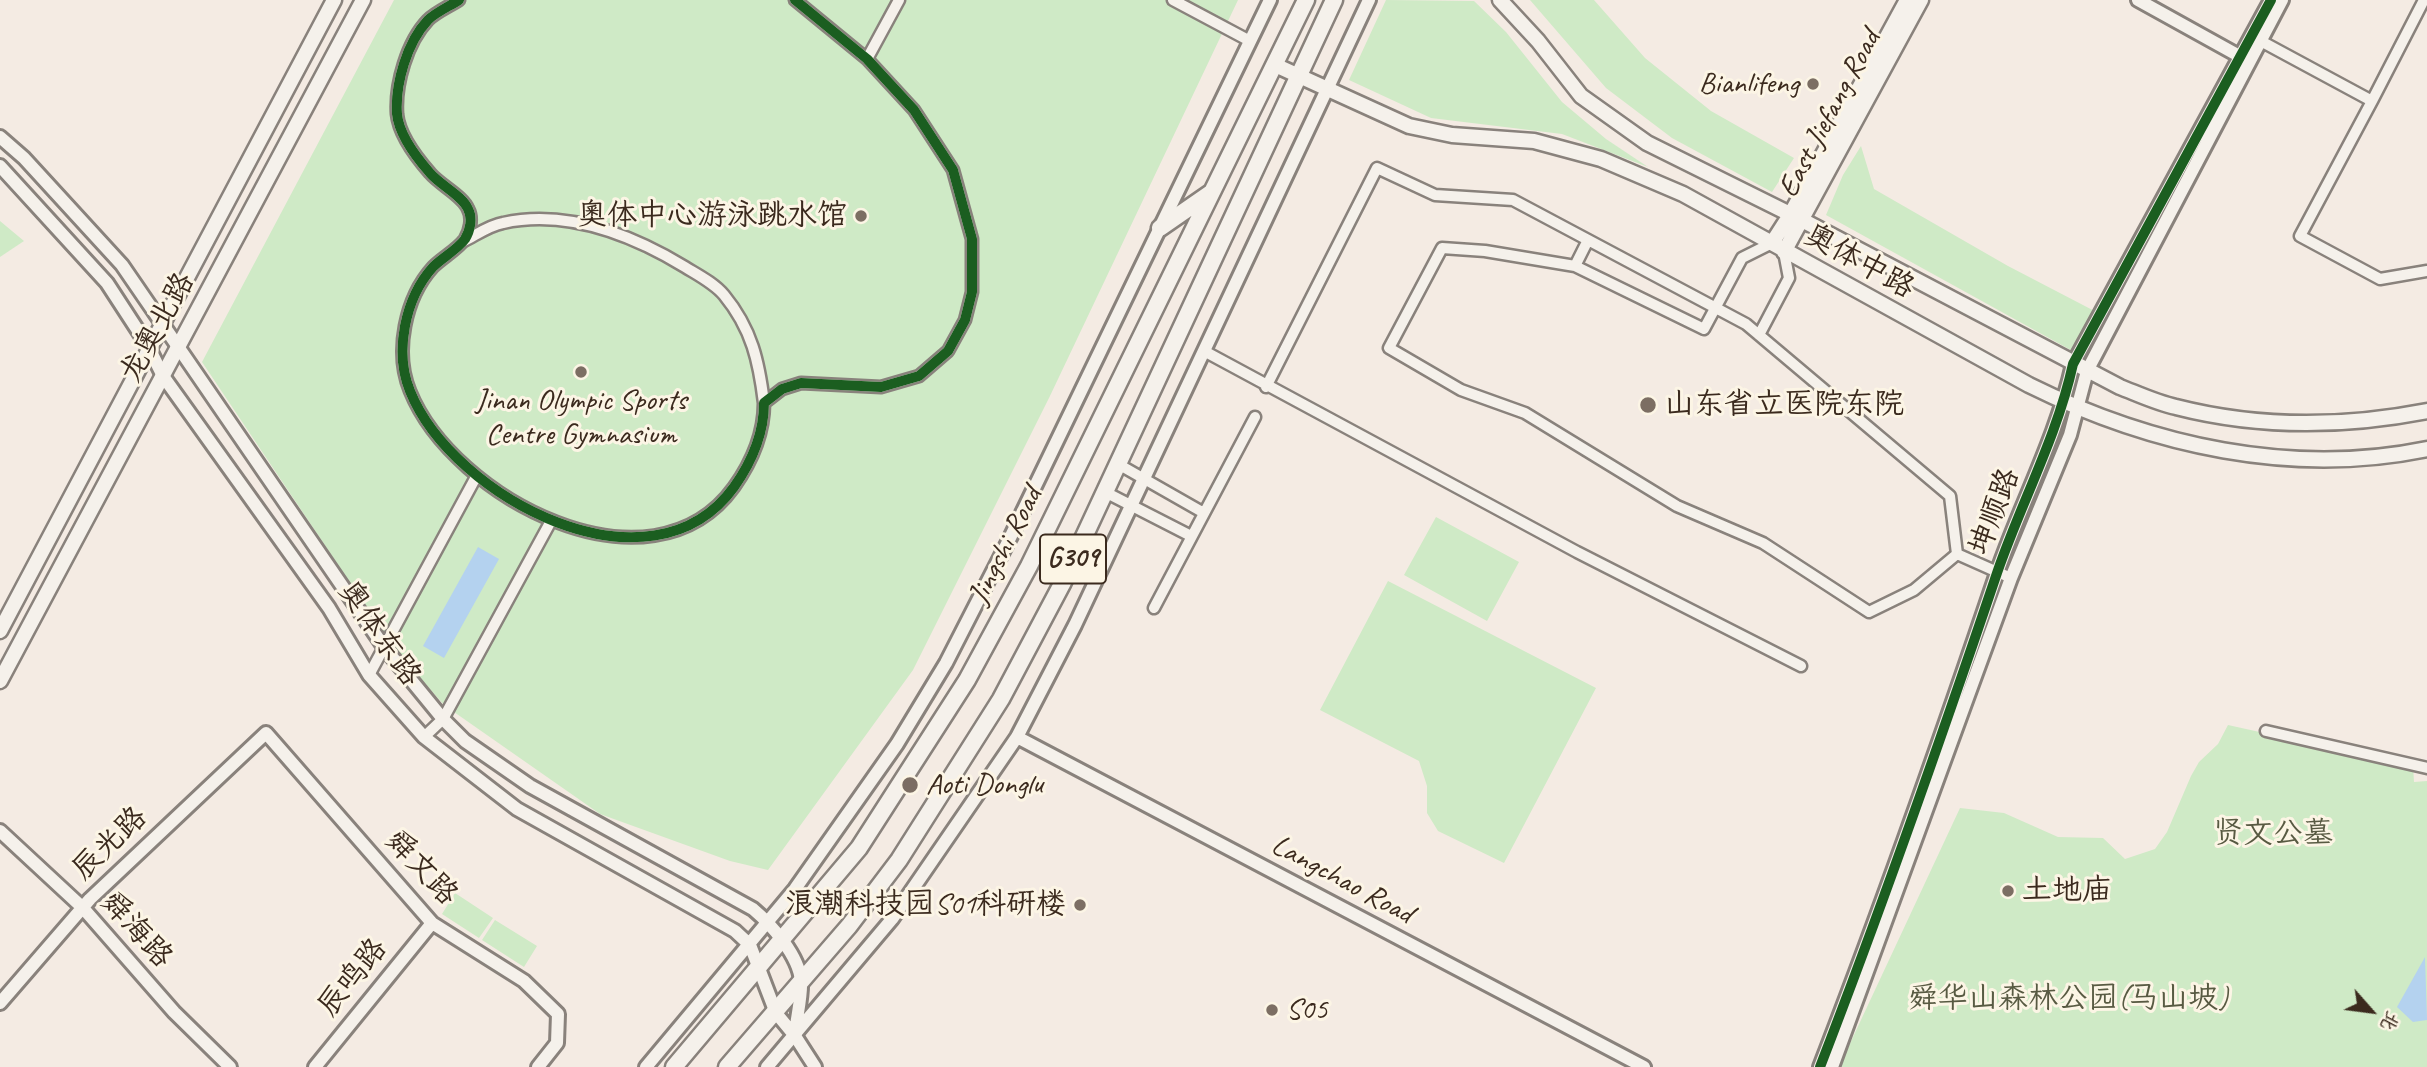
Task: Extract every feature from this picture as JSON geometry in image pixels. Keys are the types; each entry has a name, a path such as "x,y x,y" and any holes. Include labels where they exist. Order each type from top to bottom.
{"highway":[{"name":"Jingshi Road","path":"674,1067 859,848 967,680 1035,553 1306,0"},
{"name":"G309","path":"727,1067 849,926 899,860 958,770 1062,584 1334,0"},
{"path":"1160,228 1214,191"}],"main road":[{"name":"龙奥北路","path":"0,631 148,346 163,323 254,146 334,0"},
{"name":"龙奥北路","path":"0,681 363,0"},
{"name":"Jingshi Road","path":"750,945 843,824 946,663 1010,538 1270,0"},
{"path":"767,1067 892,919 1017,737 1144,478 1369,0"},
{"name":"奥体中路","path":"1500,0 1538,41 1581,96 1647,143 1796,217 2073,365 2174,407 2233,418 2336,424 2427,411"},
{"name":"East Jiefang Road","path":"1796,217 1907,0"},
{"name":"East Jiefang Road","path":"1778,247 1921,0"},
{"path":"2137,0 2241,57"},
{"name":"坤顺路","path":"1820,1067 1956,698 1997,573 2087,371 2256,38 2271,0"},
{"name":"坤顺路","path":"1832,1067 2072,405 2073,365 2241,57 2282,0"},
{"name":"奥体中路","path":"1276,65 1409,126 1452,135 1534,141 1601,159 1683,194 2072,405 2138,430 2253,456 2343,461 2427,449"},
{"path":"0,137 24,158 122,265 178,349 275,483 384,647 443,719 465,741 530,786 753,909 768,922 783,940 801,980 795,1036"},
{"name":"奥体东路","path":"0,166 107,283 148,346 163,376 287,547 369,675 424,737 517,809 735,931 750,945"},
{"name":"辰光路","path":"0,1003 83,908 266,733"},
{"name":"舜文路","path":"266,733 432,923 524,981 558,1014 557,1043 538,1067"},
{"name":"Langchao Road","path":"1017,737 1644,1067"},
{"name":"舜海路","path":"0,831 83,908 174,1012 230,1067"},
{"name":"辰鸣路","path":"315,1067 432,923"},
{"path":"646,1067 750,945 776,1013 815,1067"}],"street":[{"path":"459,0 428,20 412,45 400,77 397,115 407,143 430,173 468,207 471,223 464,241"},
{"path":"764,404 782,389 801,383 881,387 919,376 948,351 965,320 972,292 972,239 953,170 914,110 867,59 795,0"},
{"path":"867,59 899,0"},
{"path":"1173,0 1250,41"},
{"path":"2424,0 2300,236 2380,279 2427,271"},
{"path":"2256,38 2372,101"},
{"path":"1266,387 1377,168 1435,195 1513,200 1715,308 1759,335 1950,496 1957,554"},
{"path":"551,220 613,230 651,247 705,279 723,294 758,356 764,416 747,468 710,513 659,535 587,531 551,521 502,497 476,477 432,428 409,391 404,360 404,326 412,301 428,274 445,254 464,241 502,223 551,220"},
{"path":"1575,266 1588,240"},
{"path":"1759,335 1789,278 1778,247 1742,258 1704,329 1575,266 1485,251 1442,248 1389,348 1461,390 1525,413 1677,506 1763,543 1869,612 1914,590 1957,554"},
{"path":"1203,351 1266,387 1801,666"},
{"path":"1154,608 1255,417"},
{"path":"1118,464 1204,513"},
{"path":"369,675 476,477"},
{"path":"1105,492 1191,537"},
{"path":"424,737 443,719 551,521"},
{"path":"1957,554 2011,578"},
{"path":"2266,731 2427,768"}],"green space":[{"path":"394,0 1238,0 1049,398 913,670 768,870 730,861 600,814 444,705 395,650 202,362"},
{"path":"1386,0 1474,1 1506,32 1562,102 1606,139 1648,167 1562,134 1431,118 1349,80"},
{"path":"1530,0 1594,0 1645,58 1711,111 1794,158 1772,192 1672,138 1606,88"},
{"path":"1861,146 1874,189 2008,266 2106,317 2087,359 1826,215 1843,175"},
{"path":"0,221 24,241 0,257"},
{"path":"1436,517 1519,562 1487,621 1404,575"},
{"path":"1388,581 1596,688 1504,863 1438,831 1427,813 1427,786 1419,761 1320,710"},
{"path":"2228,725 2413,766 2414,782 2427,781 2427,1067 1839,1067 1960,808 2004,813 2058,837 2103,838 2125,859 2155,849 2167,832 2199,762 2218,744"},
{"path":"455,893 493,918 479,938 442,914"},
{"path":"495,920 537,946 524,967 482,940"}],"water":[{"path":"478,547 499,559 444,658 423,646"},
{"path":"2425,957 2427,1020 2413,1022 2397,1007"}],"cycle path":[{"path":"459,0 431,17 421,29 408,52 398,90 398,122 405,138 430,173 465,204 471,220 465,239 433,267 415,294 409,310 403,360 410,391 433,431 467,467 510,499 557,522 606,535 654,536 698,520 734,487 755,447 762,425 764,403 782,389 801,383 881,387 919,376 948,351 965,320 972,292 972,239 953,170 914,110 867,59 795,0"},
{"path":"1820,1067 1911,821 2007,547 2058,418 2073,364 2271,0"}],"place":[{"name":"Bianlifeng","path":"1813,84"},
{"name":"奥体中心游泳跳水馆","path":"861,216"},
{"name":"Jinan Olympic Sports Centre Gymnasium","path":"581,372"},
{"name":"山东省立医院东院","path":"1648,405"},
{"name":"Aoti Donglu","path":"910,785"},
{"name":"土地庙","path":"2008,891"},
{"name":"浪潮科技园S01科研楼","path":"1080,905"},
{"name":"S05","path":"1272,1010"}],"park label":[{"name":"贤文公墓","path":"2273,834"},
{"name":"舜华山森林公园(马山坡)","path":"2068,999"}]}
